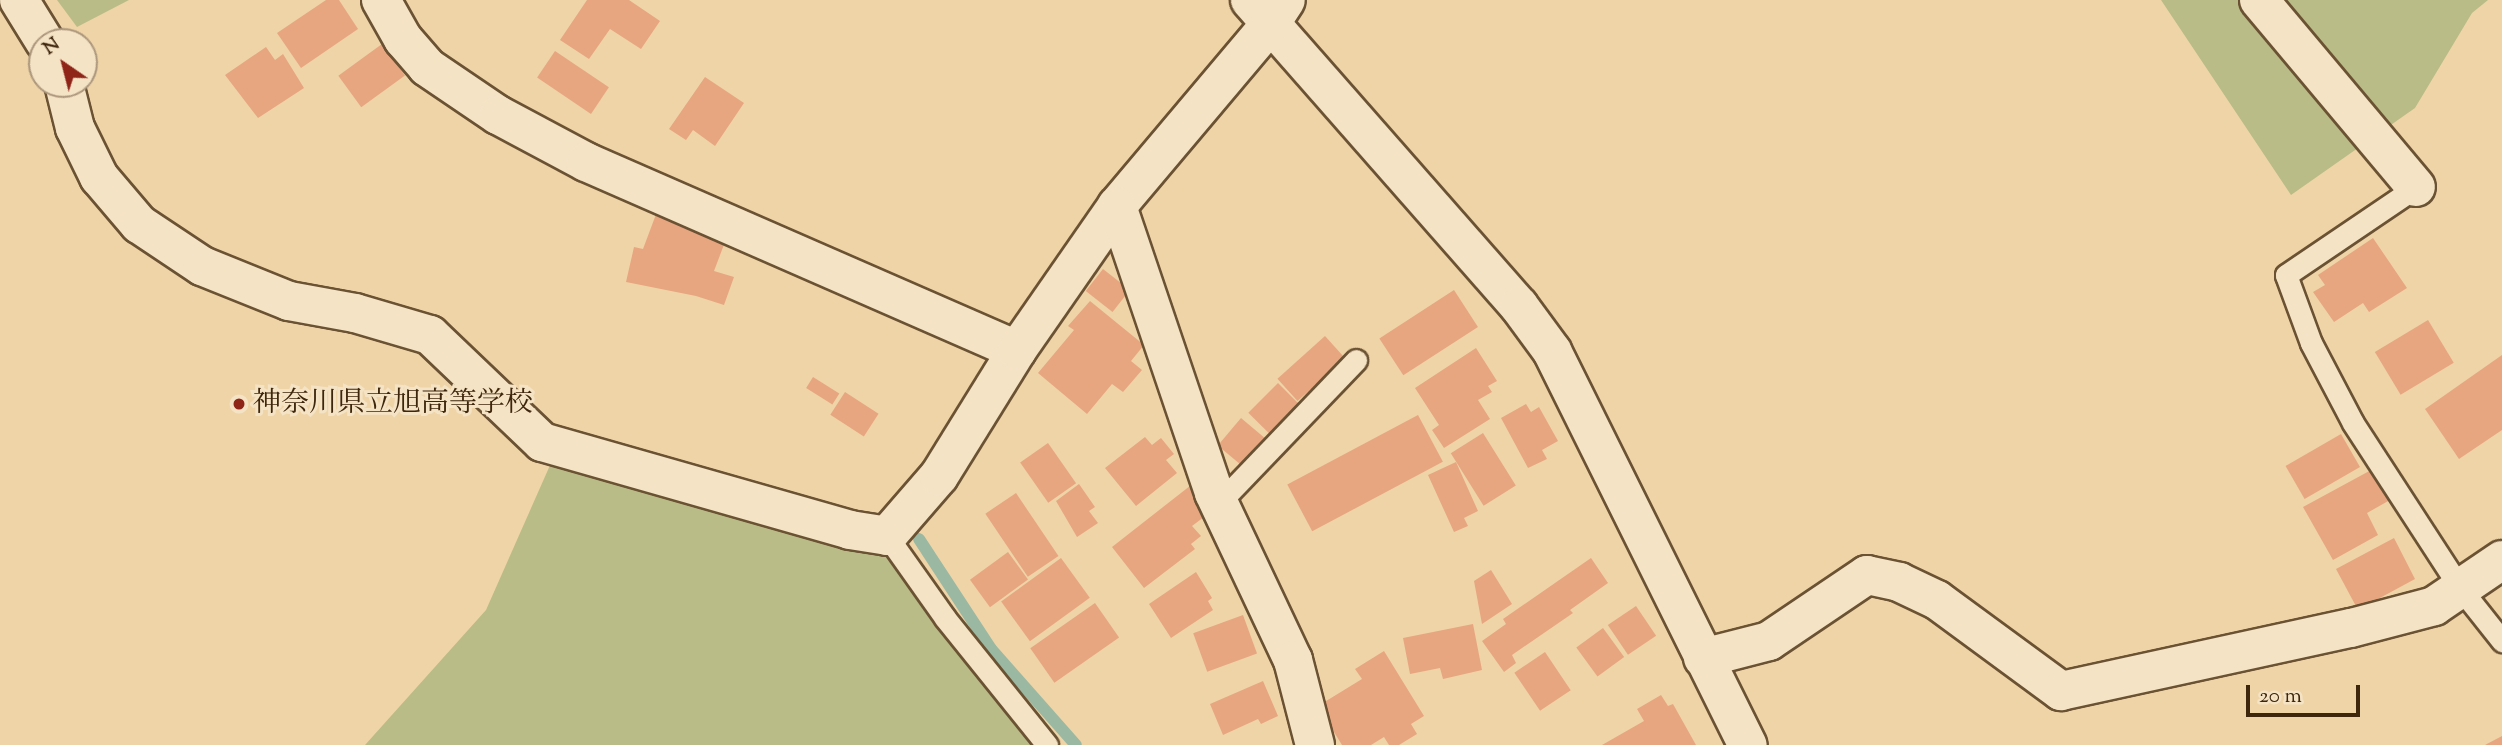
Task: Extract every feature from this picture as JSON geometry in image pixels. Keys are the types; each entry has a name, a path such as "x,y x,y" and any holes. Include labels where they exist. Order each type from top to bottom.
{"street":[{"path":"19,0 37,28"},
{"path":"381,0 403,39 427,67 498,115 586,162 1017,350"},
{"path":"2259,0 2416,187"},
{"path":"68,98 75,128 99,177 139,224 202,266 289,301 355,313 430,335 542,442 850,530 887,536 939,476 1017,350 1117,206 1269,8 1518,306 1552,351 1748,745"},
{"path":"1117,206 1219,503 1293,660 1315,745"},
{"path":"1703,658 1769,641 1867,575 1899,582 1937,600 2061,691 2351,628 2434,606 2502,560"}],"lane":[{"path":"2416,187 2286,275 2311,343 2353,423 2460,588 2502,640"},
{"path":"1219,503 1356,360"},
{"path":"887,536 953,628 1047,745"}],"green space":[{"path":"57,0 129,0 77,27"},
{"path":"2161,0 2488,0 2472,13 2415,108 2291,195"},
{"path":"551,463 881,551 1040,745 365,745 486,610"}],"building":[{"path":"326,0 339,0 358,29 301,68 277,33"},
{"path":"587,0 629,0 660,21 641,49 610,29 589,59 560,40"},
{"path":"382,44 405,76 361,107 338,76"},
{"path":"266,47 275,60 283,54 304,88 258,118 225,75"},
{"path":"555,51 609,87 591,114 537,78"},
{"path":"705,77 744,103 715,146 693,130 686,140 669,129"},
{"path":"658,209 728,234 714,271 734,277 724,305 696,296 626,282 634,247 643,249"},
{"path":"2373,238 2407,288 2369,312 2363,303 2334,322 2313,292 2325,285 2318,275"},
{"path":"1103,269 1130,290 1113,312 1086,291"},
{"path":"1454,290 1478,327 1403,375 1379,338"},
{"path":"1090,301 1144,345 1131,361 1142,370 1123,392 1112,384 1087,414 1038,373 1074,330 1068,326"},
{"path":"2428,320 2454,363 2401,395 2375,352"},
{"path":"1325,336 1345,358 1298,401 1277,379"},
{"path":"1476,348 1497,381 1488,386 1492,392 1478,400 1490,419 1444,448 1432,430 1439,425 1415,388"},
{"path":"2502,355 2502,430 2459,459 2425,409"},
{"path":"813,377 839,393 832,404 806,388"},
{"path":"1278,383 1300,405 1270,435 1248,413"},
{"path":"845,392 879,414 864,436 830,415"},
{"path":"1526,404 1531,412 1539,407 1558,441 1542,450 1547,459 1528,468 1501,418"},
{"path":"1418,415 1443,462 1312,531 1287,484"},
{"path":"1241,418 1266,439 1243,467 1218,446"},
{"path":"1483,433 1516,486 1484,506 1451,453"},
{"path":"2341,434 2360,467 2305,499 2286,466"},
{"path":"1145,437 1152,445 1161,438 1174,454 1166,460 1177,473 1136,506 1105,468"},
{"path":"1048,443 1076,483 1048,503 1020,463"},
{"path":"1456,462 1478,511 1464,518 1468,526 1454,532 1428,475"},
{"path":"2373,469 2390,500 2367,513 2378,535 2333,560 2303,507"},
{"path":"1195,482 1212,511 1192,526 1201,536 1191,544 1195,549 1144,588 1112,547"},
{"path":"1079,484 1095,507 1089,511 1098,523 1077,537 1056,501"},
{"path":"1016,493 1058,556 1028,577 985,514"},
{"path":"2394,538 2415,579 2378,599 2382,605 2358,610 2336,569"},
{"path":"1008,552 1028,580 990,607 970,580"},
{"path":"1061,558 1090,598 1030,641 1001,601"},
{"path":"1591,558 1608,583 1570,610 1573,613 1512,655 1516,663 1504,672 1482,641 1506,624 1503,619"},
{"path":"1491,570 1512,604 1482,624 1474,581"},
{"path":"1196,572 1212,598 1208,601 1213,610 1171,638 1149,604"},
{"path":"1095,603 1119,637 1054,683 1030,648"},
{"path":"1636,606 1656,636 1628,655 1608,625"},
{"path":"1243,615 1257,654 1207,672 1193,633"},
{"path":"1473,624 1482,670 1443,679 1440,668 1410,674 1403,638"},
{"path":"1603,628 1624,657 1597,677 1576,647"},
{"path":"1384,651 1424,716 1411,724 1417,734 1399,745 1389,745 1384,737 1371,745 1342,745 1318,706 1362,679 1355,669"},
{"path":"1545,652 1571,690 1540,711 1514,673"},
{"path":"1263,681 1278,716 1261,724 1258,719 1223,735 1210,704"},
{"path":"1661,695 1668,706 1673,704 1696,745 1602,745 1644,721 1637,709"},
{"path":"2502,736 2502,745 2485,745"}],"waterway":[{"path":"919,539 991,649 1076,745"}],"place":[{"name":"神奈川県立旭高等学校","path":"239,404"}]}
